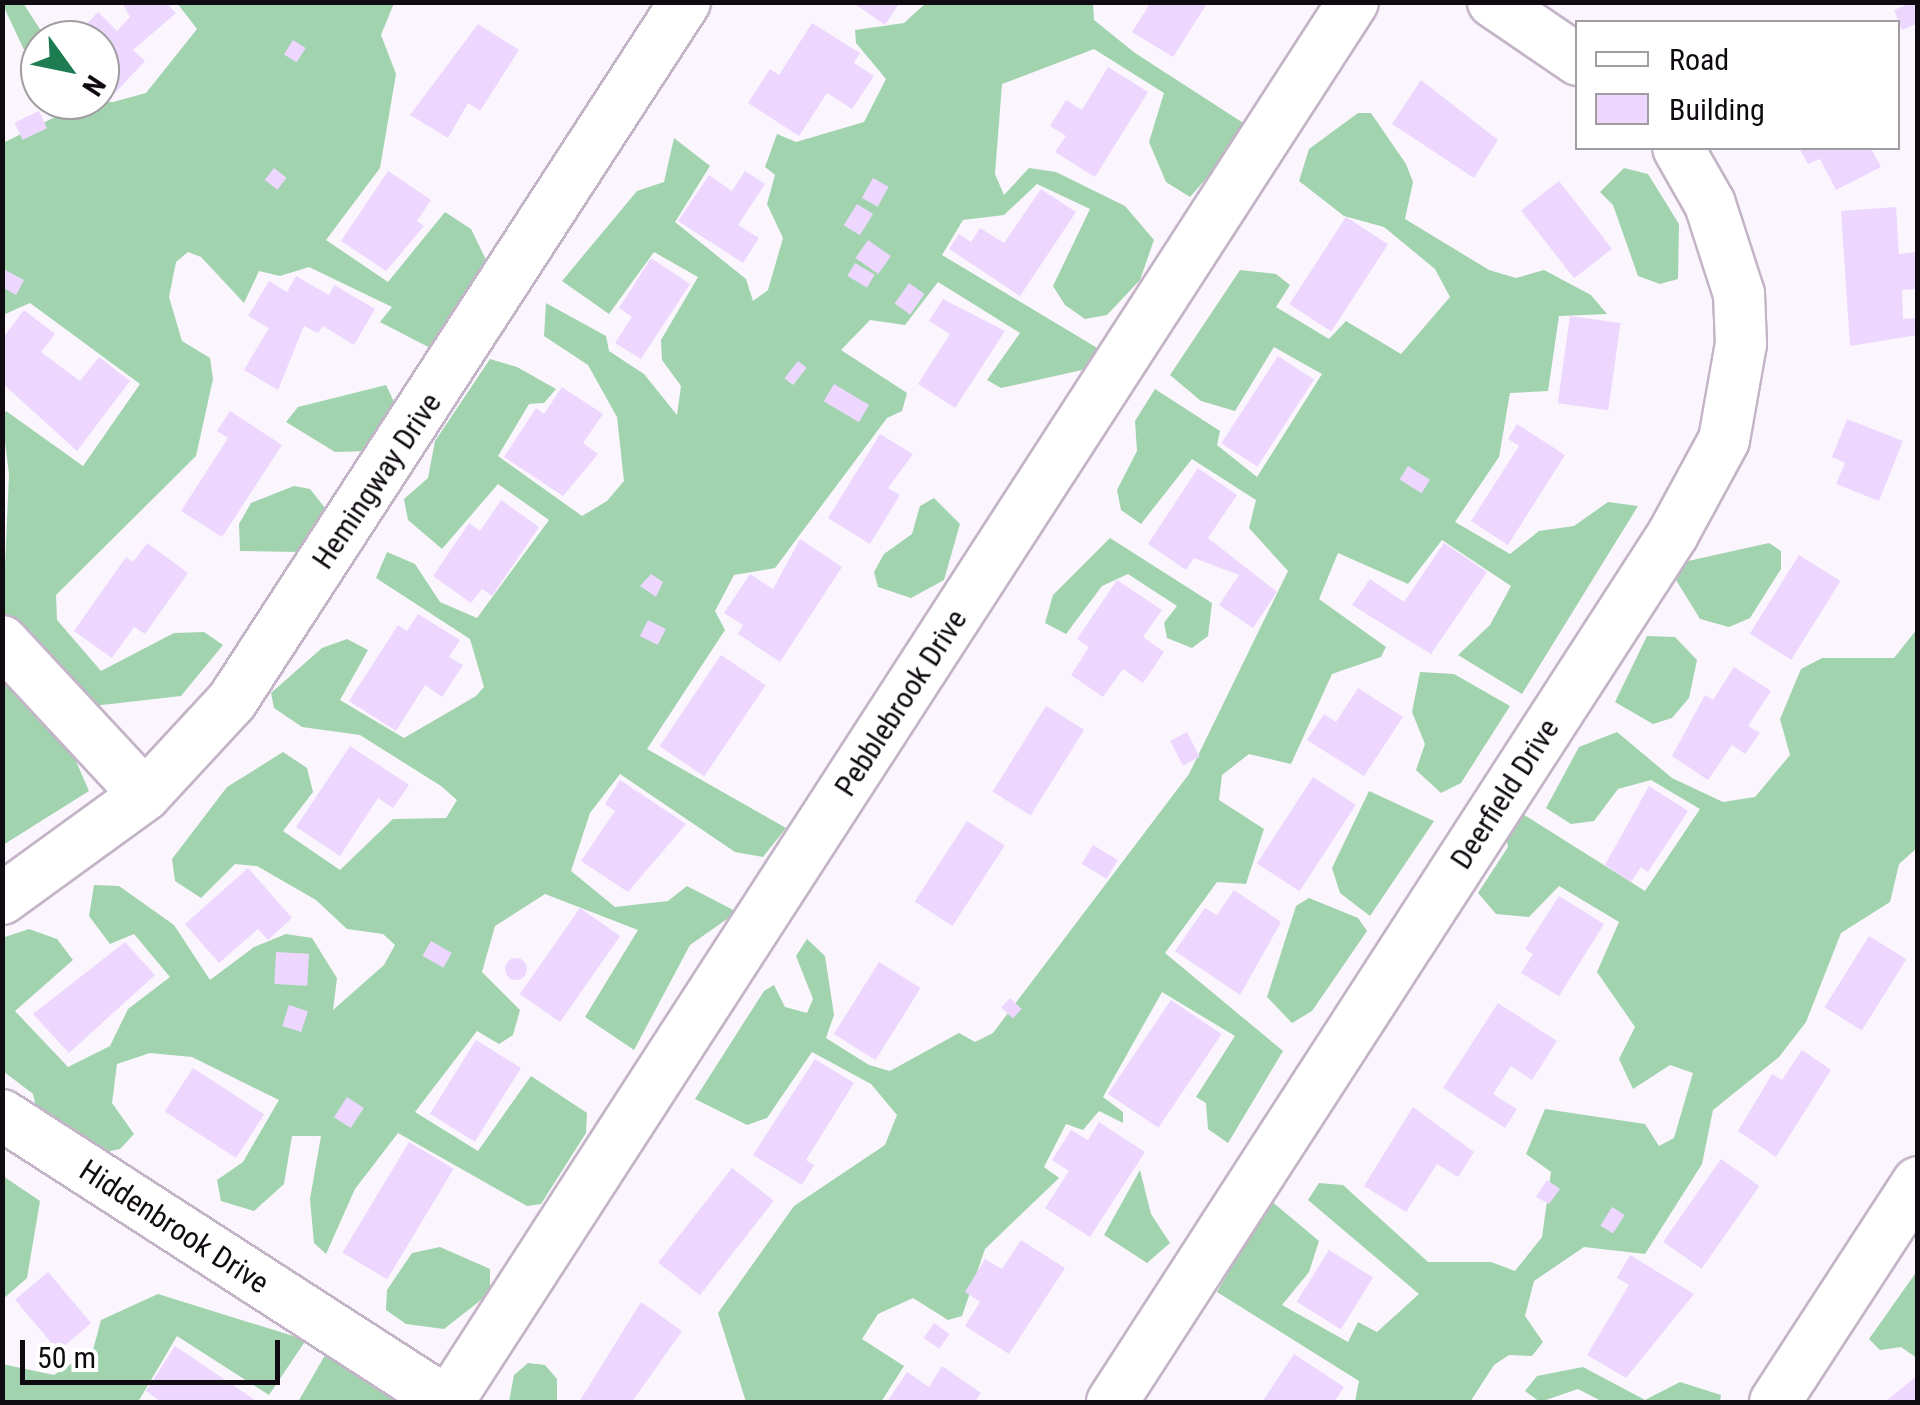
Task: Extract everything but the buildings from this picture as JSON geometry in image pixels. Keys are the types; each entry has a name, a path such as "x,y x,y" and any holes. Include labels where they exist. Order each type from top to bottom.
{"street":[{"name":"Hemingway Drive","path":"2,899 42,878 145,795 232,701 686,2"},
{"name":"Pebblebrook Drive","path":"448,1402 1353,2"},
{"path":"1493,2 1575,58"},
{"name":"Deerfield Drive","path":"1112,1402 1673,534 1724,440 1742,344 1739,294 1710,204 1679,150"},
{"path":"2,641 145,795"},
{"name":"Hiddenbrook Drive","path":"2,1115 448,1402"},
{"path":"1774,1402 1911,1208"}],"green space":[{"path":"2,3 23,3 34,20 20,20 20,41"},
{"path":"177,3 394,3 381,35 396,74 380,168 326,240 388,282 445,212 471,229 489,266 438,352 380,322 392,307 309,267 280,276 259,271 244,303 201,257 188,252 176,262 169,297 182,341 210,358 213,379 196,456 56,595 57,620 101,671 174,633 204,632 223,645 181,696 84,707 3,613 9,474 2,418 6,411 83,466 140,384 30,303 3,315 3,143 49,120 120,120 120,100 146,93 197,29"},
{"path":"926,3 1093,3 1094,20 1135,53 1251,128 1190,197 1166,182 1149,142 1164,93 1094,49 1002,84 995,174 1004,195 1029,168 1056,172 1125,206 1154,240 1140,280 1107,315 1085,319 1065,305 1053,286 1090,209 1037,184 1004,215 963,220 942,255 1104,352 1091,368 1001,388 987,380 1020,333 938,282 905,325 870,320 841,350 907,393 902,411 887,418 775,568 734,575 715,611 725,630 647,749 786,828 763,857 735,852 620,774 590,813 571,871 615,907 668,901 687,886 737,912 690,945 634,1050 585,1017 638,930 545,894 495,926 482,972 520,1010 513,1035 499,1044 477,1031 415,1112 478,1151 531,1076 587,1113 586,1133 541,1204 527,1206 398,1133 355,1189 326,1254 314,1243 310,1199 321,1136 292,1136 284,1184 254,1211 221,1201 217,1180 243,1162 279,1100 192,1057 150,1053 117,1064 112,1103 134,1134 120,1149 101,1153 38,1115 33,1094 3,1071 2,938 29,929 57,939 73,960 15,1011 68,1067 110,1046 128,1009 170,977 134,934 110,944 89,916 94,885 119,886 174,925 210,980 254,947 286,934 312,938 337,978 333,1010 384,965 395,945 383,934 347,929 316,900 257,866 235,864 201,898 175,881 172,859 227,787 283,752 307,768 313,792 283,831 340,870 393,819 446,818 457,800 441,786 360,735 302,727 274,708 271,693 322,648 347,639 368,650 340,700 404,738 476,696 484,687 470,639 376,578 387,552 415,564 440,602 477,618 549,520 498,484 442,549 408,520 404,499 428,478 435,441 490,359 517,367 556,389 544,403 529,404 498,456 582,516 607,501 624,481 617,417 588,365 544,336 546,303 606,336 609,351 644,374 677,415 681,386 662,360 661,340 698,277 654,252 609,314 562,281 637,191 664,182 674,138 710,166 675,222 746,279 753,301 768,290 783,238 767,204 775,175 765,167 777,134 796,142 864,122 886,79 856,43 855,30 904,23"},
{"path":"1358,113 1371,113 1406,164 1413,182 1405,219 1489,270 1516,278 1544,270 1591,295 1607,314 1559,316 1548,391 1510,393 1499,457 1455,522 1510,554 1539,531 1574,526 1608,502 1638,506 1522,694 1458,655 1490,625 1511,586 1442,540 1408,584 1338,553 1319,599 1386,647 1381,657 1332,674 1291,764 1249,754 1222,775 1219,800 1264,829 1246,884 1217,882 1165,953 1283,1051 1228,1143 1208,1129 1206,1103 1196,1097 1235,1036 1162,992 1103,1097 1123,1112 1123,1123 1099,1111 1083,1130 1066,1124 1044,1167 1059,1178 985,1249 962,1316 948,1320 913,1298 878,1314 862,1339 904,1366 881,1402 746,1402 718,1313 794,1206 885,1145 897,1115 871,1084 812,1052 767,1118 747,1125 695,1099 764,991 774,985 785,1007 807,1013 813,999 796,956 807,939 825,956 834,1015 826,1038 869,1065 890,1071 959,1033 975,1042 993,1033 1189,774 1288,571 1249,528 1256,500 1192,459 1141,524 1121,510 1117,490 1137,451 1135,421 1155,389 1220,431 1217,445 1257,477 1322,374 1274,347 1235,411 1201,401 1170,375 1240,270 1276,274 1290,285 1276,307 1329,339 1346,321 1401,354 1450,297 1435,269 1384,227 1344,216 1299,181 1309,149"},
{"path":"1624,168 1648,174 1679,224 1678,279 1660,284 1638,276 1613,205 1600,192"},
{"path":"386,385 397,408 366,451 335,452 286,422 298,407"},
{"path":"294,486 310,489 326,509 322,528 300,552 240,551 239,524 251,503"},
{"path":"934,498 960,524 944,580 911,598 878,587 874,572 884,554 912,534 920,506"},
{"path":"1110,538 1212,603 1208,636 1192,648 1167,638 1164,623 1177,606 1128,574 1102,586 1066,634 1045,623 1053,595"},
{"path":"1769,543 1781,551 1781,569 1750,618 1729,627 1700,619 1676,580 1688,561"},
{"path":"1917,629 1917,848 1899,864 1890,902 1841,933 1806,1022 1779,1057 1713,1110 1702,1164 1645,1254 1584,1247 1534,1281 1525,1316 1543,1342 1532,1356 1509,1355 1494,1365 1470,1402 1355,1402 1359,1381 1217,1292 1270,1200 1319,1241 1309,1272 1282,1305 1348,1342 1358,1322 1377,1332 1419,1294 1308,1200 1319,1183 1343,1185 1428,1262 1491,1262 1515,1271 1542,1237 1551,1172 1526,1154 1545,1109 1645,1124 1659,1146 1674,1138 1693,1073 1670,1065 1633,1089 1619,1059 1635,1027 1597,972 1619,922 1559,886 1529,917 1496,914 1478,893 1508,847 1505,832 1523,814 1645,891 1700,809 1651,780 1618,789 1594,821 1571,824 1546,808 1579,747 1617,732 1672,778 1723,802 1755,797 1790,755 1780,719 1801,669 1822,658 1894,658"},
{"path":"1647,636 1675,637 1697,660 1689,698 1672,718 1653,724 1615,702"},
{"path":"2,665 65,736 89,791 3,845"},
{"path":"1420,672 1454,674 1510,706 1461,783 1441,793 1416,770 1425,744 1412,712"},
{"path":"1369,791 1434,821 1370,916 1340,893 1332,868"},
{"path":"1309,898 1358,918 1367,931 1312,1011 1292,1023 1267,997 1296,906"},
{"path":"1140,1170 1151,1214 1170,1243 1147,1263 1104,1235"},
{"path":"3,1176 40,1201 27,1278 3,1299"},
{"path":"440,1247 490,1269 490,1293 444,1329 406,1324 386,1310 387,1290 412,1253"},
{"path":"1917,1271 1917,1358 1901,1347 1880,1350 1869,1339"},
{"path":"158,1294 306,1340 269,1395 177,1336 138,1402 3,1402 2,1364 54,1375 93,1350 101,1320"},
{"path":"328,1350 418,1402 298,1402"},
{"path":"528,1363 545,1365 557,1379 557,1402 509,1402 514,1375"},
{"path":"1583,1367 1645,1400 1680,1382 1721,1395 1720,1402 1603,1402 1578,1389 1540,1402 1525,1391 1537,1376"}]}
